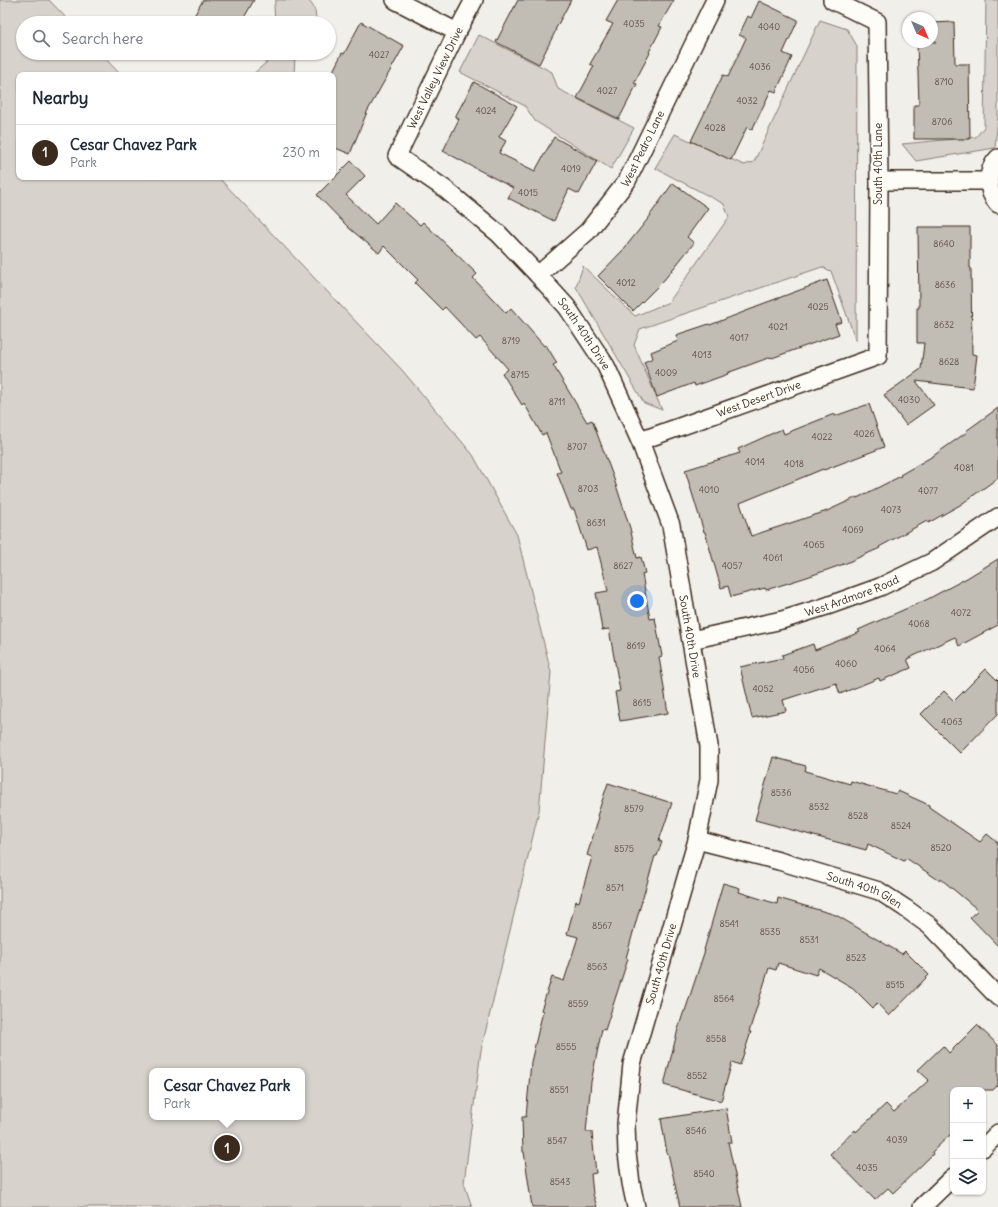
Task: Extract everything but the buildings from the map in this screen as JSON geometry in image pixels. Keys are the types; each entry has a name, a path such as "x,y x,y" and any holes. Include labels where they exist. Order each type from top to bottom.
{"street":[{"path":"395,0 457,32"},
{"name":"West Valley View Drive","path":"397,156 474,0"},
{"name":"West Pedro Lane","path":"538,275 588,231 627,181 715,0"},
{"name":"South 40th Lane","path":"832,0 877,22 879,181 878,356"},
{"name":"South 40th Drive","path":"397,156 445,189 499,234 567,307 606,366 640,441 671,525 709,746 709,780 697,840 632,1064 626,1124 631,1183 636,1207"},
{"path":"998,158 990,170 988,181 990,191 994,200 998,204"},
{"path":"879,181 988,181"},
{"name":"West Desert Drive","path":"640,441 878,356"},
{"name":"West Ardmore Road","path":"691,640 782,620 880,587 932,562 998,517"},
{"name":"South 40th Glen","path":"697,840 779,861 879,891 930,926 998,997"},
{"path":"986,1145 998,1133"},
{"path":"922,1207 950,1180"}],"shaded area":[{"path":"0,0 49,0 64,16 16,16 16,60 107,60 118,72 16,72 16,180 221,180 402,370 473,455 517,535 551,672 539,811 481,1050 464,1183 472,1207 0,1207"},
{"path":"276,0 308,0 315,10 316,16 275,16 274,6"},
{"path":"986,0 998,0 998,118 995,148 916,161 902,144 976,137 984,127"},
{"path":"820,20 847,29 857,46 856,341 831,271 822,267 640,329 634,345 662,410 644,403 576,287 583,266 635,316 669,302 729,217 724,204 655,168 675,134 744,165 754,162"},
{"path":"479,35 552,72 558,89 634,128 611,169 535,121 525,106 460,72"},
{"path":"295,60 294,72 255,72 268,61"}],"place":[{"name":"Cesar Chavez Park","path":"227,1148"}]}
